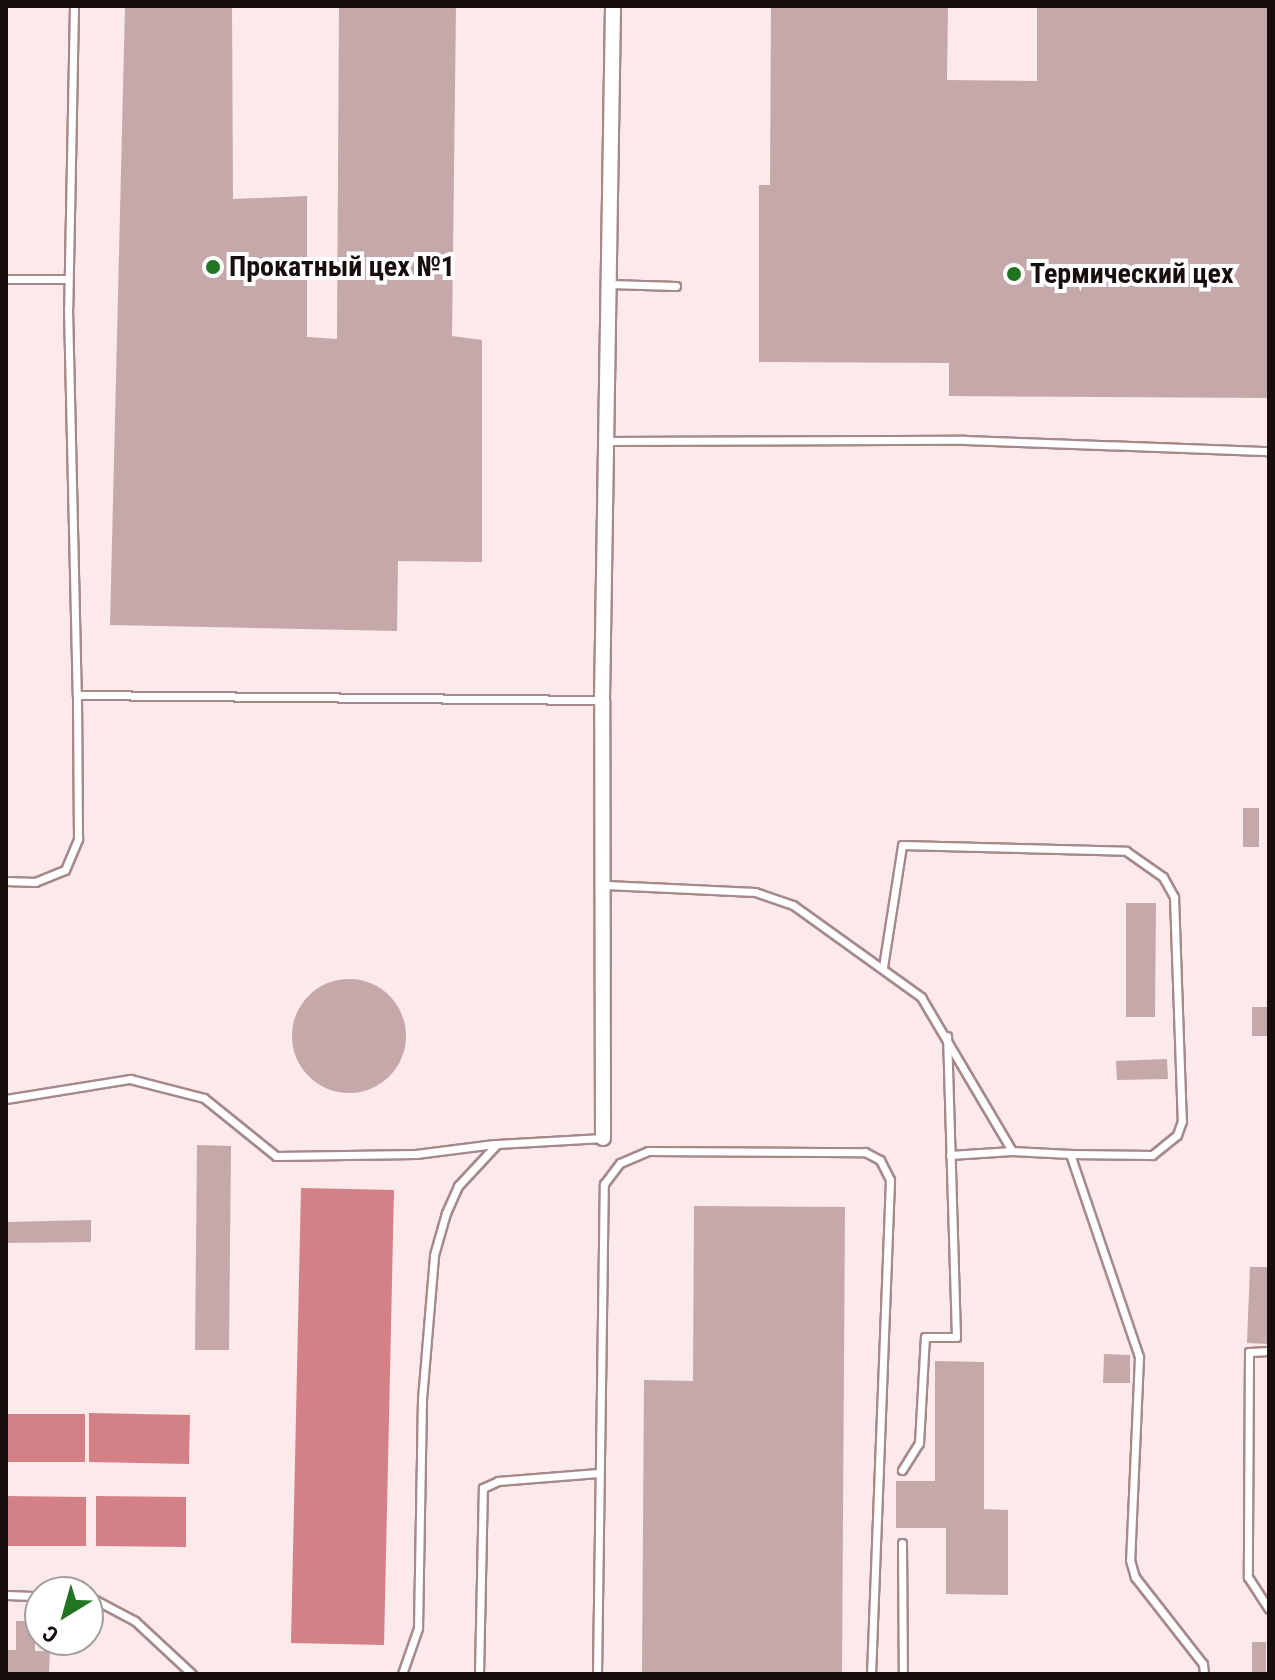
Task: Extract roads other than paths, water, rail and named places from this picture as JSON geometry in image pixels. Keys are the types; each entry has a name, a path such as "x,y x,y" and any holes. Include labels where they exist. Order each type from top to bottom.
{"street":[{"path":"603,1138 606,885 602,700 613,6"}],"lane":[{"path":"6,881 35,882 65,870 78,839 68,279 74,6"},
{"path":"6,279 68,279"},
{"path":"609,284 676,286"},
{"path":"606,441 965,440 1269,451"},
{"path":"77,695 602,700"},
{"path":"883,967 902,845 1126,851 1163,877 1174,897 1182,1121 1177,1135 1152,1155 1012,1151 950,1155"},
{"path":"606,885 755,892 793,905 921,997 947,1033 1012,1151"},
{"path":"902,1470 919,1443 925,1337 956,1337 947,1033"},
{"path":"6,1099 130,1079 204,1098 276,1156 416,1154 497,1144 603,1138"},
{"path":"402,1674 418,1628 422,1399 434,1255 458,1186 497,1144"},
{"path":"597,1674 604,1184 620,1163 648,1151 865,1152 880,1160 890,1180 871,1674"},
{"path":"1070,1154 1139,1357 1130,1560 1135,1577 1203,1664 1204,1674"},
{"path":"1269,1351 1249,1352 1248,1577 1269,1609"},
{"path":"479,1674 483,1488 498,1481 598,1473"},
{"path":"902,1543 903,1674"},
{"path":"104,1605 135,1621 192,1674"}],"place":[{"name":"Прокатный цех №1","path":"213,267"},
{"name":"Термический цех","path":"1014,274"}]}
